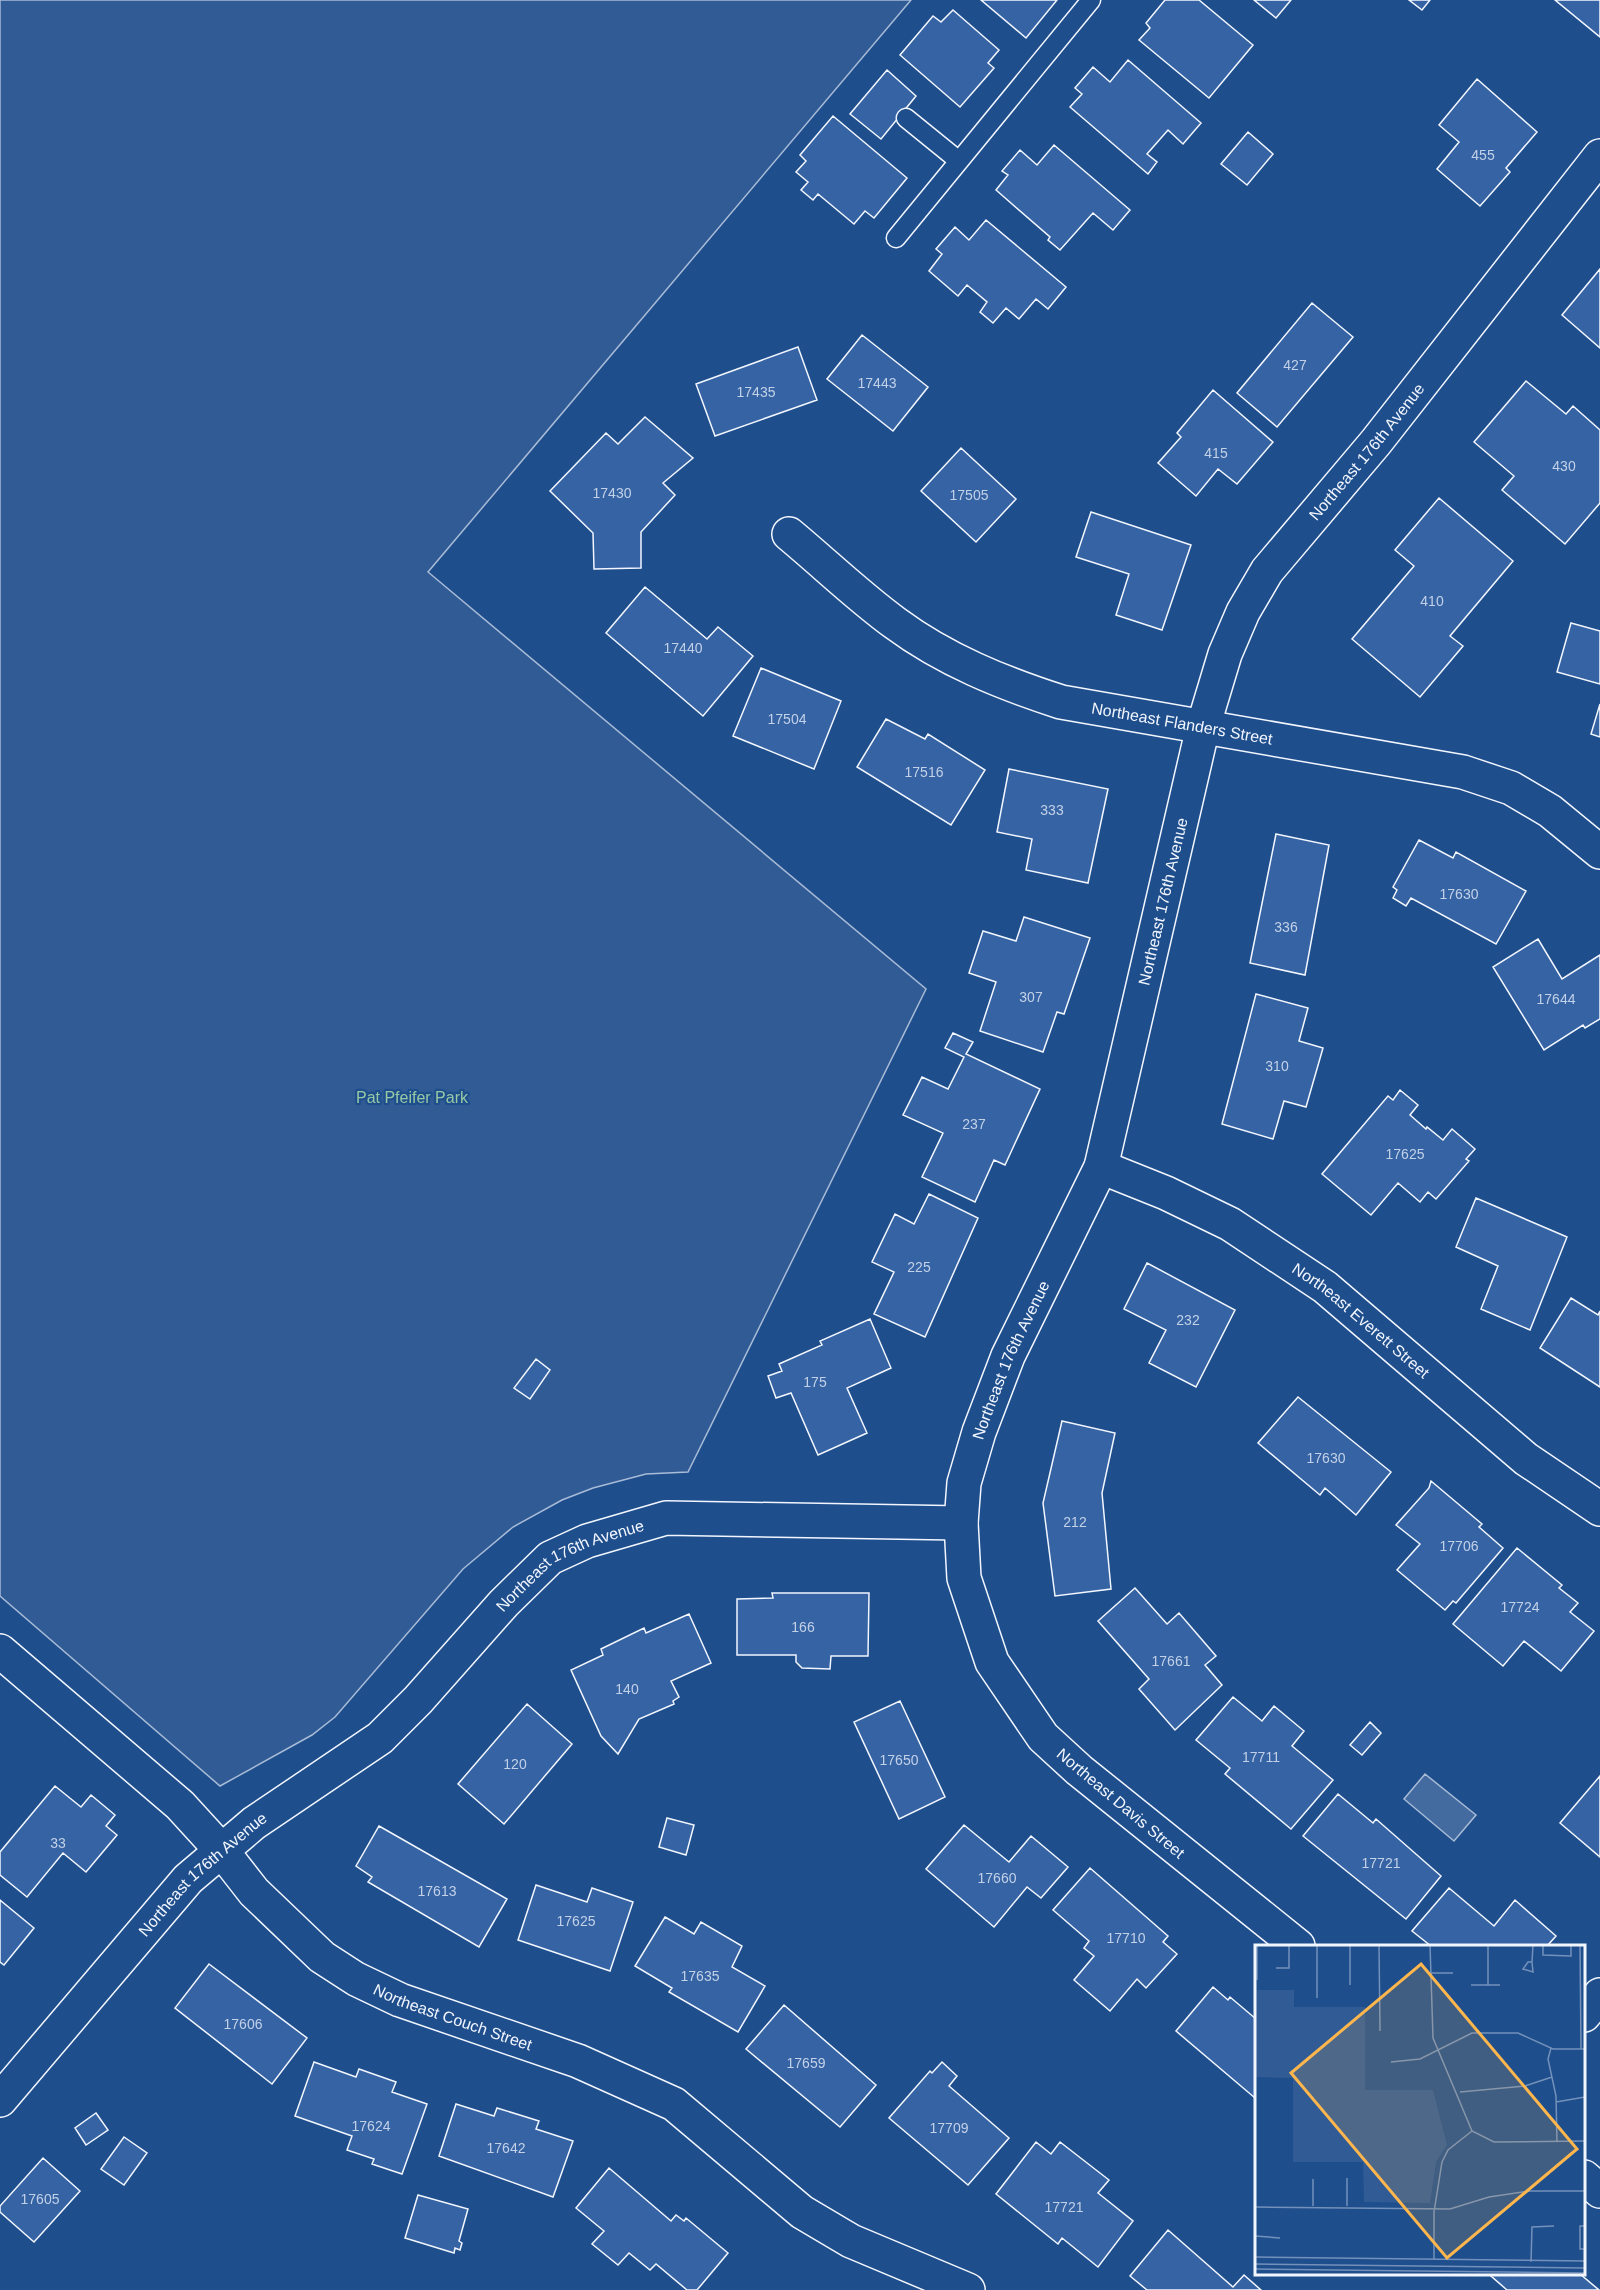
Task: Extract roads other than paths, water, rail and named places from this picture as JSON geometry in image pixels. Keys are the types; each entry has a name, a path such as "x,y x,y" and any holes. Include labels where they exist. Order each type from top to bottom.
{"street":[{"name":"Northeast 176th Avenue","path":"0,2100 188,1879 254,1823 380,1738 418,1700 504,1603 550,1558 586,1541 666,1518 961,1523 964,1483 979,1432 1008,1356 1101,1167 1203,727 1225,654 1267,571 1376,442 1600,156"},
{"name":"Northeast Flanders Street","path":"789,534 896,623 975,671 1061,702 1463,772 1511,788 1550,811 1600,852"},
{"name":"Northeast Everett Street","path":"1101,1167 1166,1193 1230,1224 1325,1287 1526,1459 1600,1509"},
{"name":"Northeast Davis Street","path":"961,1523 964,1578 992,1662 1043,1737 1079,1770 1296,1945"},
{"name":"Northeast Couch Street","path":"0,1651 180,1805 222,1851 254,1892 322,1957 356,1979 400,2000 578,2061 674,2104 801,2212 851,2241 968,2290"},
{"path":"1585,2014 1600,1995"},
{"path":"1585,2179 1600,2191"}],"lane":[{"path":"896,238 1091,0"},
{"path":"906,118 959,161"}],"park label":[{"name":"Pat Pfeifer Park","path":"412,1097"}]}
